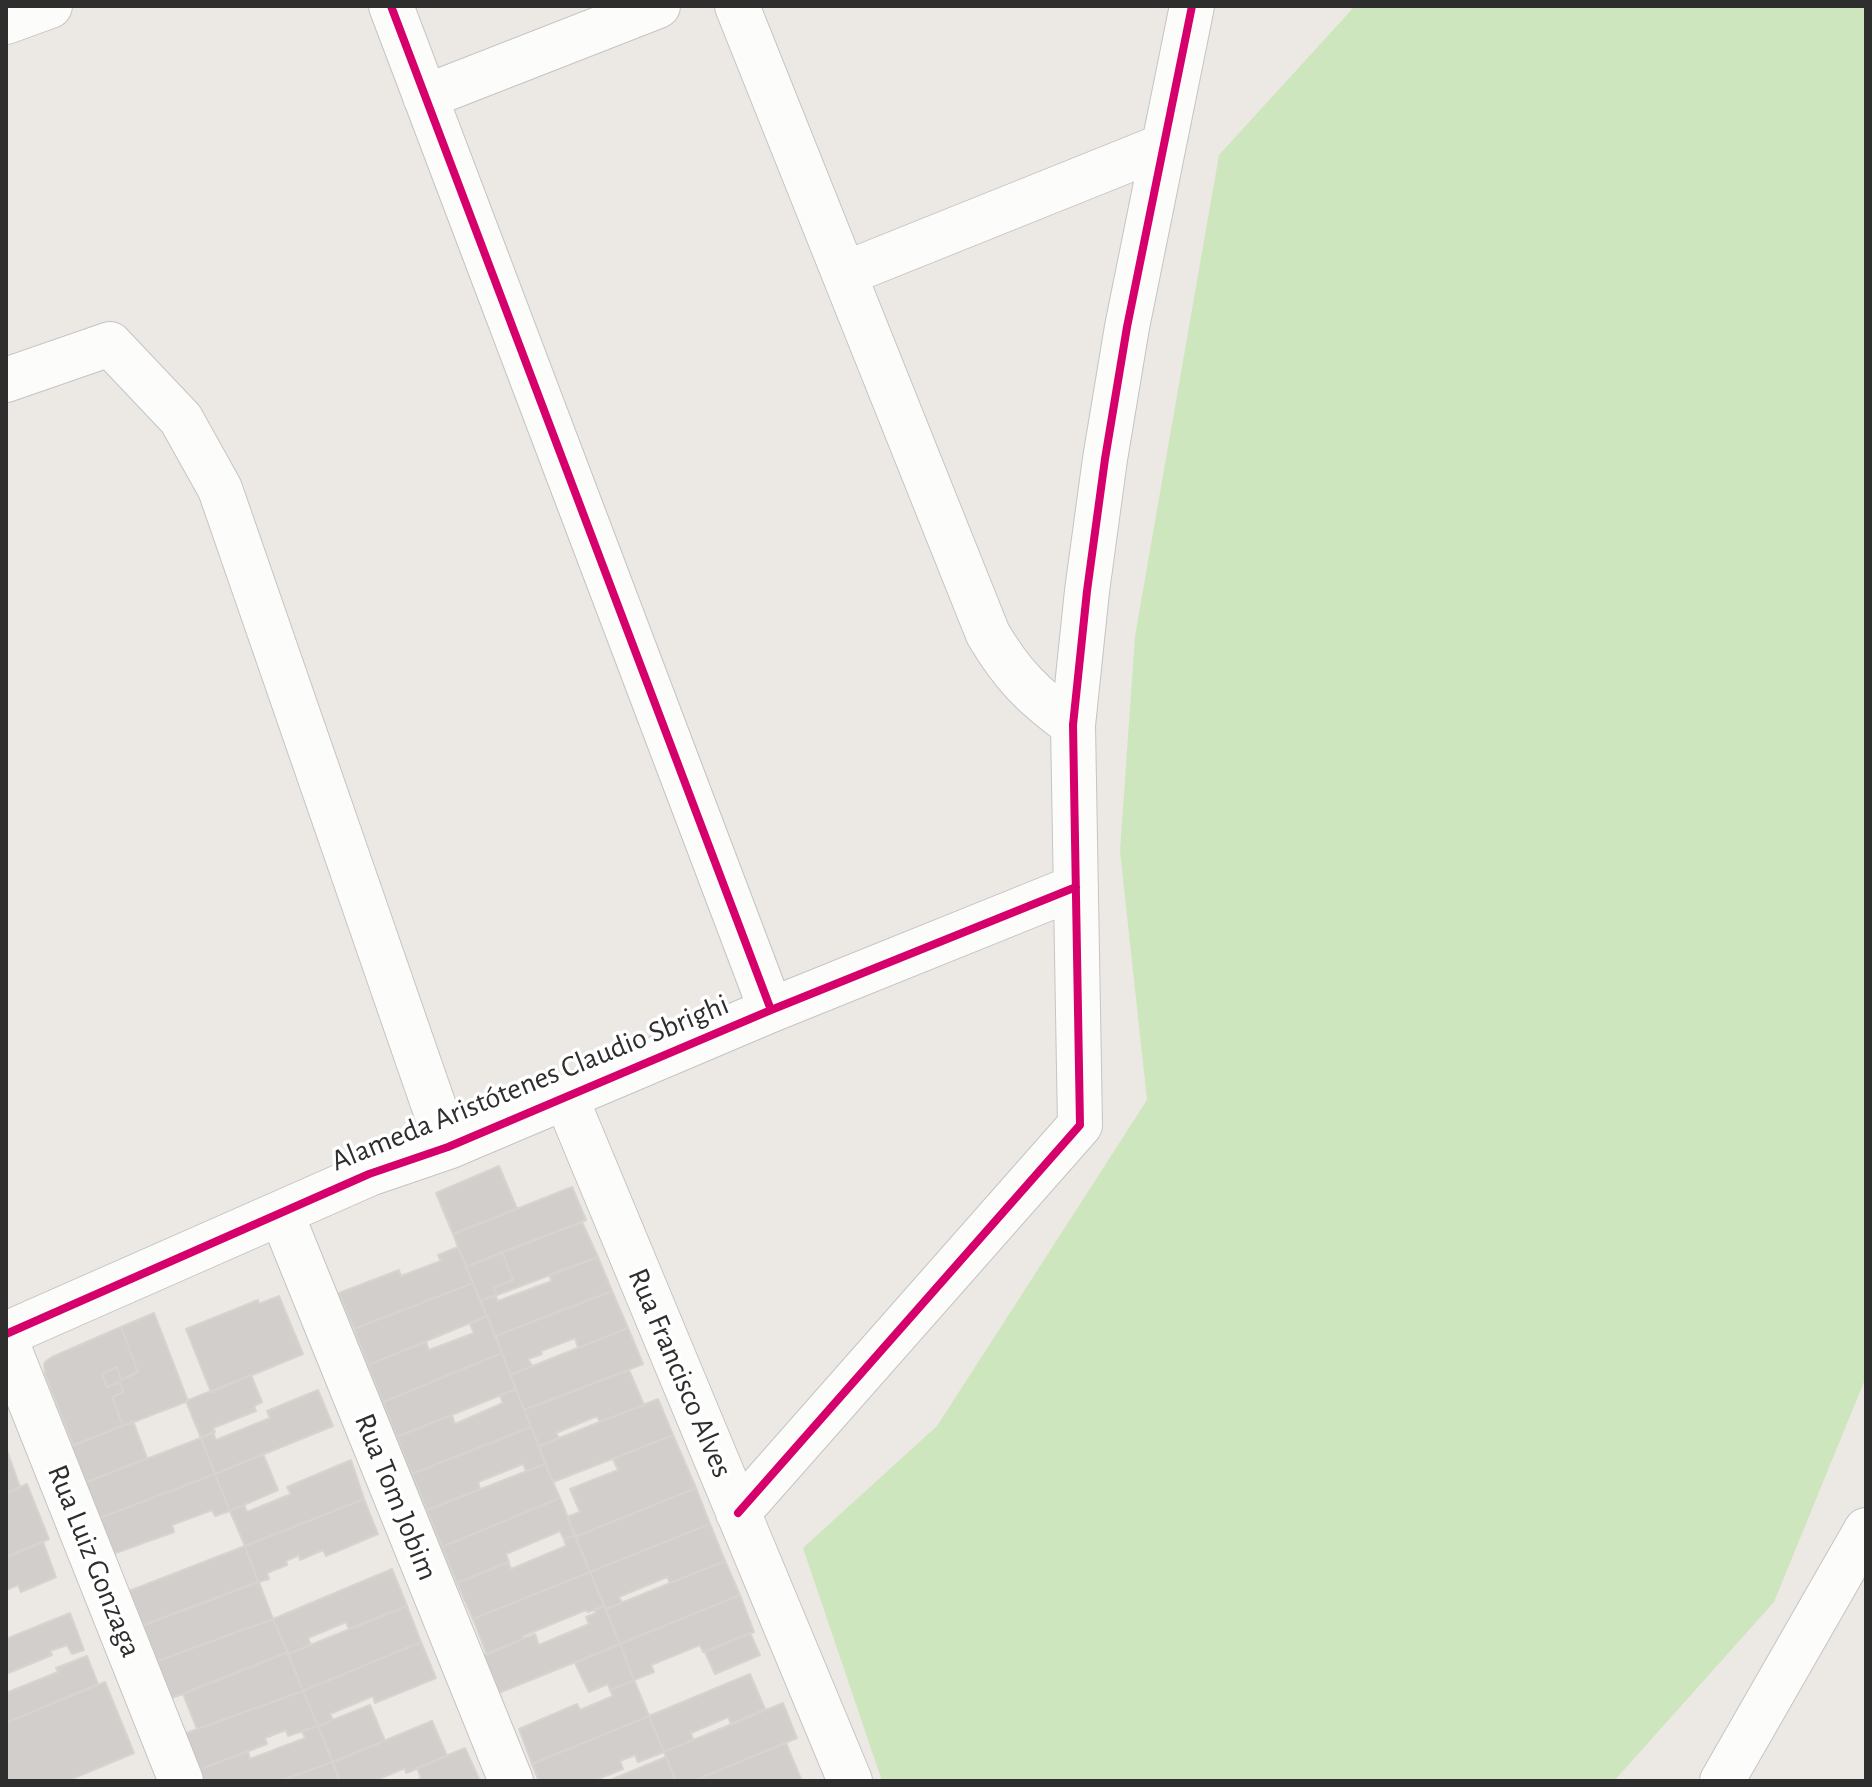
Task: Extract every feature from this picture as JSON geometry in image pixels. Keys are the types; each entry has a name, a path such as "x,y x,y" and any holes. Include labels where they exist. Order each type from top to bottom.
{"street":[{"path":"6,22 50,6"},
{"path":"391,6 771,1010"},
{"path":"425,97 658,6"},
{"path":"737,6 988,634 1023,684 1073,725"},
{"path":"738,1513 1080,1125 1073,725 1105,459 1127,327 1192,6"},
{"path":"844,274 1163,146"},
{"path":"6,380 110,344 181,419 220,489 448,1147"},
{"name":"Alameda Aristótenes Claudio Sbrighi","path":"6,1334 369,1174 448,1147 771,1010 1076,887"},
{"name":"Rua Francisco Alves","path":"566,1098 850,1781"},
{"name":"Rua Tom Jobim","path":"281,1213 511,1781"},
{"name":"Rua Luiz Gonzaga","path":"6,1341 181,1781"},
{"path":"1722,1781 1866,1530"}],"green space":[{"path":"1355,6 1866,6 1866,1377 1774,1602 1614,1781 882,1781 803,1548 937,1426 1147,1100 1120,851 1135,636 1219,155"}],"building":[{"path":"499,1166 517,1209 453,1234 436,1193"},
{"path":"572,1187 586,1220 466,1267 453,1234"},
{"path":"582,1222 598,1257 497,1295 494,1288 513,1280 502,1252"},
{"path":"458,1247 473,1283 354,1329 339,1293 399,1270 401,1276 441,1261 438,1255"},
{"path":"502,1252 513,1280 494,1288 497,1295 480,1301 466,1267"},
{"path":"598,1257 612,1291 496,1336 480,1301 495,1295 498,1301 552,1281 549,1275"},
{"path":"473,1283 487,1316 368,1365 354,1329"},
{"path":"612,1291 628,1328 578,1348 575,1338 541,1351 542,1354 528,1359 532,1366 510,1375 496,1336"},
{"path":"279,1296 303,1354 211,1392 186,1329 258,1300 259,1304"},
{"path":"154,1313 188,1401 123,1426 112,1397 124,1392 119,1382 107,1387 102,1374 117,1367 121,1380 138,1372 121,1327"},
{"path":"487,1316 502,1353 383,1402 368,1365 426,1342 429,1350 474,1333 470,1324"},
{"path":"121,1327 138,1372 121,1380 117,1367 102,1374 107,1387 119,1382 124,1392 112,1397 123,1426 73,1445 45,1374 44,1364 52,1357"},
{"path":"628,1328 643,1364 524,1410 510,1375"},
{"path":"502,1353 516,1389 397,1437 383,1402"},
{"path":"629,1370 644,1405 600,1422 597,1416 556,1433 559,1438 539,1446 524,1410"},
{"path":"251,1375 262,1402 254,1406 256,1411 213,1428 215,1432 201,1438 186,1401"},
{"path":"516,1389 531,1427 412,1474 397,1437 452,1415 455,1424 503,1403 500,1395"},
{"path":"318,1390 333,1426 215,1474 201,1438 213,1432 216,1440 270,1418 267,1411"},
{"path":"658,1399 673,1435 553,1482 539,1446"},
{"path":"133,1421 147,1458 84,1483 71,1447"},
{"path":"531,1427 545,1464 526,1471 523,1464 478,1482 480,1489 427,1510 412,1474"},
{"path":"673,1435 696,1488 575,1537 567,1517 580,1512 570,1489 618,1470 613,1459"},
{"path":"201,1438 215,1474 97,1519 84,1483"},
{"path":"6,1448 20,1487 6,1493"},
{"path":"263,1454 278,1490 230,1511 215,1474"},
{"path":"351,1460 364,1499 245,1546 230,1511 244,1505 247,1512 291,1494 287,1487"},
{"path":"545,1464 560,1498 442,1547 427,1510"},
{"path":"215,1474 230,1511 215,1516 212,1510 172,1525 174,1532 110,1555 97,1519"},
{"path":"27,1484 49,1539 6,1557 6,1493"},
{"path":"696,1488 710,1524 590,1572 575,1537"},
{"path":"560,1498 575,1535 564,1539 560,1531 506,1554 509,1562 457,1583 442,1547"},
{"path":"364,1499 378,1534 326,1556 323,1550 300,1560 299,1555 286,1561 287,1565 267,1573 269,1579 258,1582 245,1546"},
{"path":"710,1524 725,1561 670,1583 667,1577 619,1597 622,1603 606,1609 590,1572"},
{"path":"575,1535 590,1572 473,1619 457,1583 508,1562 511,1569 566,1546 564,1539"},
{"path":"43,1542 56,1577 21,1592 18,1585 6,1590 6,1557"},
{"path":"245,1546 258,1582 143,1625 129,1591"},
{"path":"725,1561 740,1595 620,1644 606,1609"},
{"path":"392,1569 407,1606 349,1629 346,1622 308,1638 311,1645 288,1654 273,1619"},
{"path":"590,1572 604,1606 586,1610 523,1636 523,1639 487,1655 473,1619"},
{"path":"259,1582 273,1619 152,1663 142,1626"},
{"path":"740,1595 754,1632 703,1652 700,1645 651,1665 654,1672 634,1680 620,1644"},
{"path":"407,1606 421,1642 303,1691 288,1654"},
{"path":"604,1606 620,1644 496,1694 481,1656 535,1634 539,1645 589,1624 586,1617"},
{"path":"70,1613 84,1650 72,1654 67,1645 50,1651 52,1655 6,1674 6,1639"},
{"path":"273,1619 288,1652 167,1700 152,1663"},
{"path":"750,1633 760,1655 715,1674 705,1652"},
{"path":"421,1642 436,1678 375,1703 373,1696 330,1714 333,1720 318,1726 303,1691"},
{"path":"620,1644 634,1680 610,1690 608,1684 589,1692 575,1663"},
{"path":"288,1652 303,1691 197,1729 183,1694"},
{"path":"87,1656 98,1684 6,1723 6,1693 58,1672 56,1668"},
{"path":"750,1674 765,1709 731,1724 728,1717 691,1733 693,1740 664,1752 649,1716"},
{"path":"634,1680 649,1716 532,1764 519,1729 577,1704 580,1710 613,1696 610,1690"},
{"path":"105,1682 134,1753 67,1781 9,1781 6,1772 6,1723"},
{"path":"303,1691 318,1726 288,1736 286,1730 265,1738 267,1744 198,1770 181,1735"},
{"path":"783,1703 797,1738 693,1781 676,1781 664,1752"},
{"path":"370,1705 385,1741 333,1762 318,1726"},
{"path":"649,1716 664,1752 638,1762 635,1755 620,1761 623,1769 593,1781 539,1781 532,1764"},
{"path":"432,1721 447,1756 409,1772 406,1773 405,1768 374,1781 340,1781 333,1762"},
{"path":"318,1726 332,1762 280,1781 202,1781 198,1770 248,1751 250,1759 305,1738 302,1731"},
{"path":"786,1743 801,1779 693,1781"},
{"path":"465,1748 480,1781 415,1781 421,1778 417,1768"},
{"path":"666,1757 676,1781 608,1781"},
{"path":"332,1762 340,1781 280,1781"}],"cycle path":[{"path":"391,6 771,1010"},
{"path":"738,1513 1080,1125 1073,725 1105,459 1127,327 1192,6"},
{"path":"6,1334 369,1174 448,1147 771,1010 1076,887"}]}
